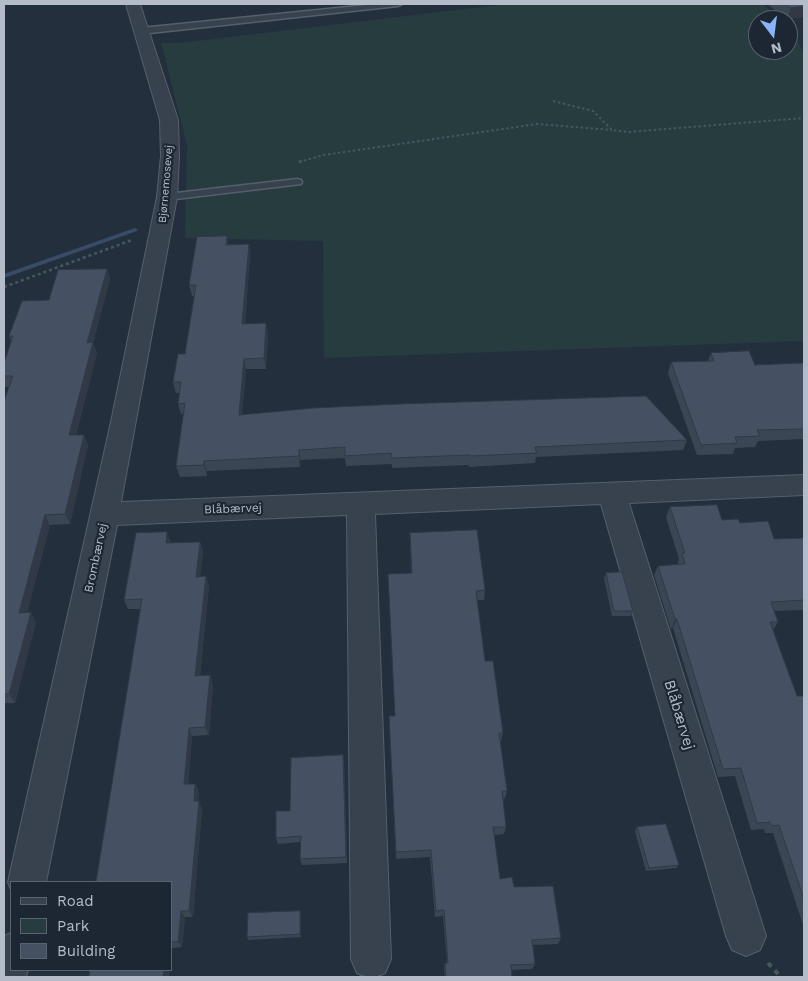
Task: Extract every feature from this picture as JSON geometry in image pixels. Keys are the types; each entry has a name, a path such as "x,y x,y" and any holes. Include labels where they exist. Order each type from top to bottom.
{"street":[{"name":"Bjørnemosevej","path":"132,4 169,120 170,156 161,232"},
{"name":"Brombærvej","path":"27,881 58,746 161,232"},
{"name":"Blåbærvej","path":"105,514 804,485"},
{"name":"Blåbærvej","path":"612,493 746,936"},
{"path":"362,504 371,959"},
{"path":"6,977 10,958"}],"lane":[{"path":"141,31 398,4"},
{"path":"166,197 297,182"}],"path":[{"path":"553,102 593,111 612,130"},
{"path":"324,155 537,124 628,132 804,118"},
{"name":"Bjørnemosevej","path":"4,287 112,246 161,232"}],"green space":[{"path":"506,4 762,4 770,10 748,10 748,60 798,60 798,42 804,54 804,341 324,358 323,241 185,238 187,145 161,43 180,43"}],"building":[{"path":"785,4 804,4 804,6 791,8"},
{"path":"227,236 226,245 249,244 242,324 266,323 264,358 244,359 239,415 314,408 399,404 646,396 687,440 535,447 537,453 392,458 391,453 345,456 345,447 299,450 299,456 204,461 204,465 176,466 185,403 178,404 181,382 173,382 178,354 185,354 196,285 189,285 197,237"},
{"path":"107,269 87,343 93,342 69,435 84,435 65,514 45,515 19,613 31,612 9,694 4,694 4,401 13,376 4,376 4,363 13,336 9,336 22,301 49,300 58,270"},
{"path":"749,351 755,365 804,363 804,429 757,430 760,436 735,437 737,443 701,445 671,362 714,361 711,353"},
{"path":"717,505 722,520 738,519 740,523 768,521 774,539 804,538 804,600 771,602 778,622 770,622 797,696 804,696 804,899 779,825 772,826 770,822 757,823 741,768 723,769 677,619 675,619 658,566 685,564 682,553 685,553 670,507"},
{"path":"477,530 485,590 476,591 485,661 493,661 503,733 499,733 507,791 502,791 506,827 493,827 500,879 512,877 514,887 553,886 561,938 532,940 535,964 511,965 512,977 446,977 445,963 448,963 444,910 436,911 431,850 396,852 389,716 395,716 388,574 412,573 410,533"},
{"path":"167,532 166,543 200,542 196,577 206,576 195,676 210,675 205,727 189,728 184,784 195,784 194,801 199,801 189,911 181,911 178,942 172,942 172,881 96,881 142,599 124,600 136,533"},
{"path":"622,572 633,611 614,611 606,573"},
{"path":"343,755 346,857 300,859 301,836 276,838 276,811 290,811 291,758"},
{"path":"666,824 679,865 649,868 637,827"},
{"path":"300,911 300,934 247,937 248,913"},
{"path":"90,971 164,971 163,977 89,977"}],"waterway":[{"path":"4,276 135,230"}]}
